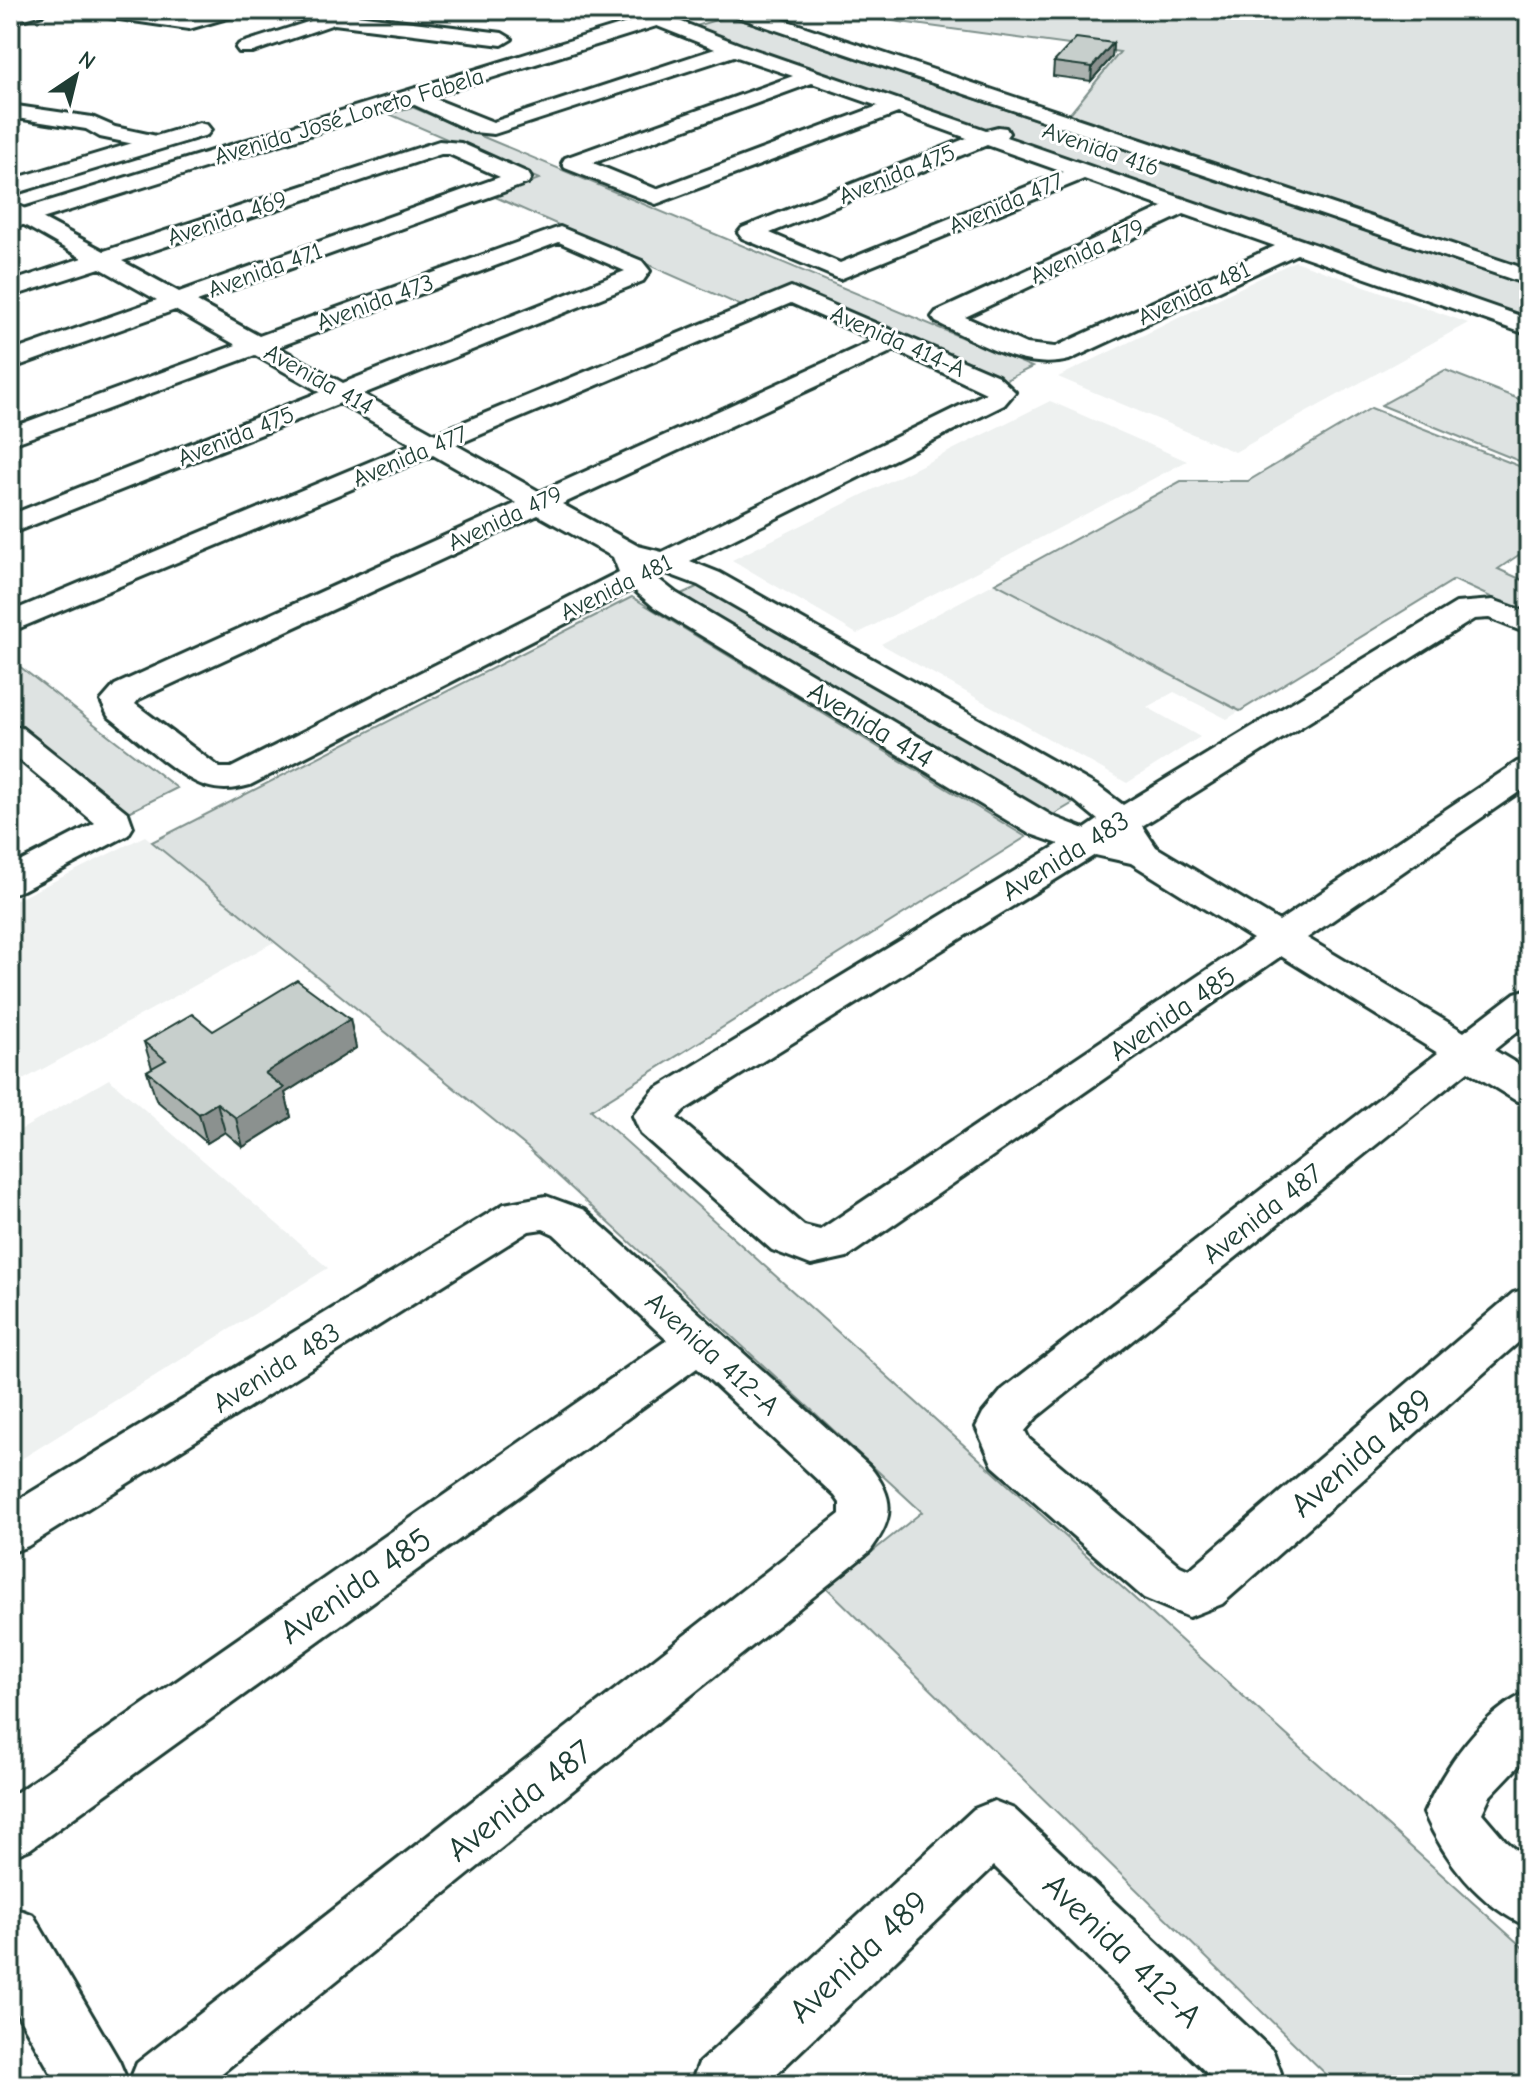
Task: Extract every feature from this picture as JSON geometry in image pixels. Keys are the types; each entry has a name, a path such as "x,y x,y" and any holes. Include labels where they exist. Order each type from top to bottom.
{"main road":[{"name":"Avenida José Loreto Fabela","path":"15,215 411,96 645,15"},
{"name":"Avenida José Loreto Fabela","path":"446,56 531,31"},
{"name":"Avenida José Loreto Fabela","path":"10,188 217,125"},
{"path":"10,1938 95,2085"}],"street":[{"path":"10,17 36,10"},
{"path":"112,12 189,23 234,10"},
{"path":"271,10 502,39"},
{"name":"Avenida José Loreto Fabela","path":"645,15 688,10"},
{"name":"Avenida 416","path":"736,10 1529,278"},
{"name":"Avenida 416","path":"645,15 734,49 1529,327"},
{"path":"246,48 336,19"},
{"path":"783,66 822,59 838,48 834,43"},
{"path":"411,96 490,128 734,49"},
{"path":"813,76 573,163 656,197 899,106"},
{"path":"10,111 92,123 108,132 158,143"},
{"name":"Avenida 475","path":"750,233 1044,114"},
{"name":"Avenida 471","path":"10,361 520,178 444,147"},
{"name":"Avenida 469","path":"10,290 444,147"},
{"path":"74,148 119,155"},
{"name":"Avenida 477","path":"840,272 1084,171"},
{"name":"Avenida 479","path":"945,317 1185,205"},
{"name":"Avenida 414","path":"15,215 179,301 540,502 631,564 665,600 1028,818 1087,842 1143,855 1529,1090"},
{"name":"Avenida 414-A","path":"750,233 840,272"},
{"name":"Avenida 475","path":"10,525 634,276 638,271 560,234"},
{"name":"Avenida 473","path":"10,437 560,234"},
{"name":"Avenida 481","path":"1046,357 1060,355 1297,245"},
{"name":"Avenida 477","path":"19,620 791,294"},
{"name":"Avenida 414-A","path":"791,294 989,382 1002,392"},
{"name":"Avenida 414-A","path":"945,317 1028,353 1046,357"},
{"name":"Avenida 479","path":"229,780 208,775 120,709 117,701 127,692 896,340"},
{"name":"Avenida 481","path":"229,780 247,774 631,564 666,562 995,399 1002,392"},
{"name":"Avenida 414","path":"666,562 709,579 1087,794 1121,821 1143,855"},
{"name":"Avenida 483","path":"811,1248 788,1238 662,1131 654,1116 669,1100 1467,610 1483,608 1529,625"},
{"path":"10,882 115,827 115,821 12,740"},
{"name":"Avenida 485","path":"811,1248 831,1245 1529,769"},
{"name":"Avenida 487","path":"1189,1594 1162,1582 1010,1452 1000,1427 1020,1403 1529,1002"},
{"name":"Avenida 483","path":"10,1531 519,1216 546,1212"},
{"name":"Avenida 412-A","path":"546,1212 569,1222 700,1341 852,1481 863,1493 868,1508"},
{"name":"Avenida 489","path":"1189,1594 1204,1588 1216,1578 1529,1306"},
{"name":"Avenida 485","path":"10,1830 700,1341"},
{"name":"Avenida 487","path":"159,2085 852,1536 863,1523 868,1508"},
{"path":"1529,1717 1471,1778 1452,1813 1459,1831 1472,1848 1529,1898"},
{"name":"Avenida 412-A","path":"994,1828 1245,2079"},
{"name":"Avenida 489","path":"721,2085 994,1828"}],"shaded area":[{"path":"885,10 1529,10 1529,270 1068,116 1120,52 878,19"},
{"path":"729,16 1529,286 1529,323 686,29"},
{"path":"412,107 1032,367 1004,381 790,289 746,308 493,196 539,179 389,114"},
{"path":"1295,261 1468,323 1235,452 1058,377"},
{"path":"1445,370 1529,403 1529,465 1381,405"},
{"path":"1050,401 1187,461 857,634 732,560"},
{"path":"1371,408 1529,470 1529,548 1498,569 1529,583 1529,615 1454,580 1240,711 995,583 1181,481 1248,481"},
{"path":"710,581 1075,802 1041,822 670,599"},
{"path":"995,583 1240,711 1227,719 1174,692 1147,707 1200,737 1127,783 881,644"},
{"path":"632,597 1026,837 591,1110 1529,1953 1529,2085 1337,2085 827,1588 922,1512 528,1148 152,842"},
{"path":"10,659 177,788 127,813 10,719"},
{"path":"145,836 274,942 10,1087 10,903"},
{"path":"109,1079 328,1268 10,1466 10,1136"}],"building":[{"path":"1076,38 1113,43 1092,67 1054,62"},
{"path":"297,980 350,1019 265,1073 284,1088 236,1118 217,1103 199,1114 147,1071 166,1060 144,1042 192,1014 213,1031"}]}
